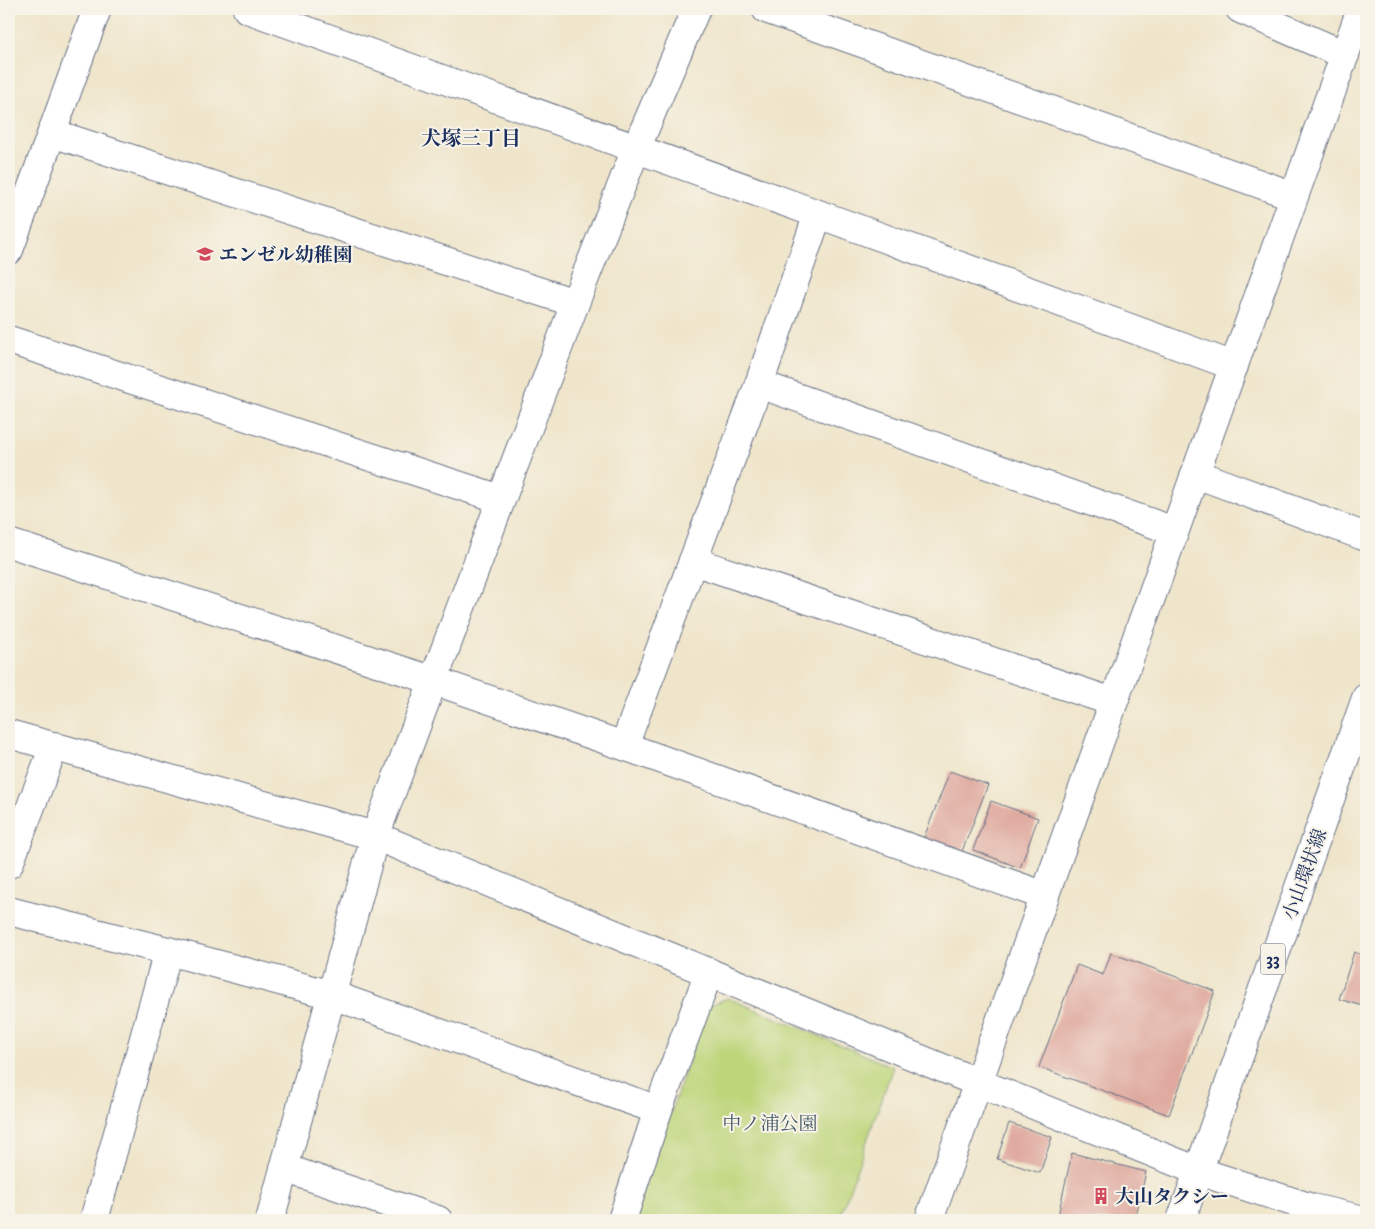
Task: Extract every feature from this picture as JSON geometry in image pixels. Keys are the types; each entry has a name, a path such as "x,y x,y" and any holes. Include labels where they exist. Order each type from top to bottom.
{"street":[{"path":"9,250 98,9"},
{"path":"247,9 1234,366"},
{"path":"270,1220 375,836 575,303 636,149 696,9"},
{"path":"766,9 1294,196"},
{"path":"1240,9 1345,55"},
{"path":"929,1220 1361,9"},
{"path":"52,133 575,303"},
{"path":"624,746 759,384 818,214"},
{"path":"9,340 502,499"},
{"path":"759,384 1174,531"},
{"path":"1196,474 1366,537"},
{"path":"9,543 432,680 624,746 1045,896"},
{"path":"693,561 1113,702"},
{"name":"小山環状線","path":"1180,1220 1366,698"},
{"path":"9,734 375,836 978,1084 1198,1171 1312,1208 1364,1220"},
{"path":"9,864 54,746"},
{"path":"9,911 332,995 658,1110"},
{"path":"94,1220 168,951"},
{"path":"622,1220 658,1110 709,972"},
{"path":"284,1168 438,1220"}],"green space":[{"name":"中ノ浦公園","path":"728,998 893,1067 839,1220 633,1220 708,1006"}],"building":[{"path":"950,771 988,785 961,854 923,840"},
{"path":"991,801 1038,818 1020,868 973,850"},
{"path":"1354,952 1366,956 1366,1007 1339,999"},
{"path":"1111,953 1215,991 1169,1115 1039,1067 1077,965 1103,975"},
{"path":"1009,1123 1052,1137 1040,1173 997,1159"},
{"name":"大山タクシー","path":"1072,1153 1146,1172 1135,1220 1057,1220"}],"place":[{"name":"エンゼル幼稚園","path":"205,254"},
{"name":"大山タクシー","path":"1101,1196"}],"district":[{"name":"犬塚三丁目","path":"471,138"}]}
